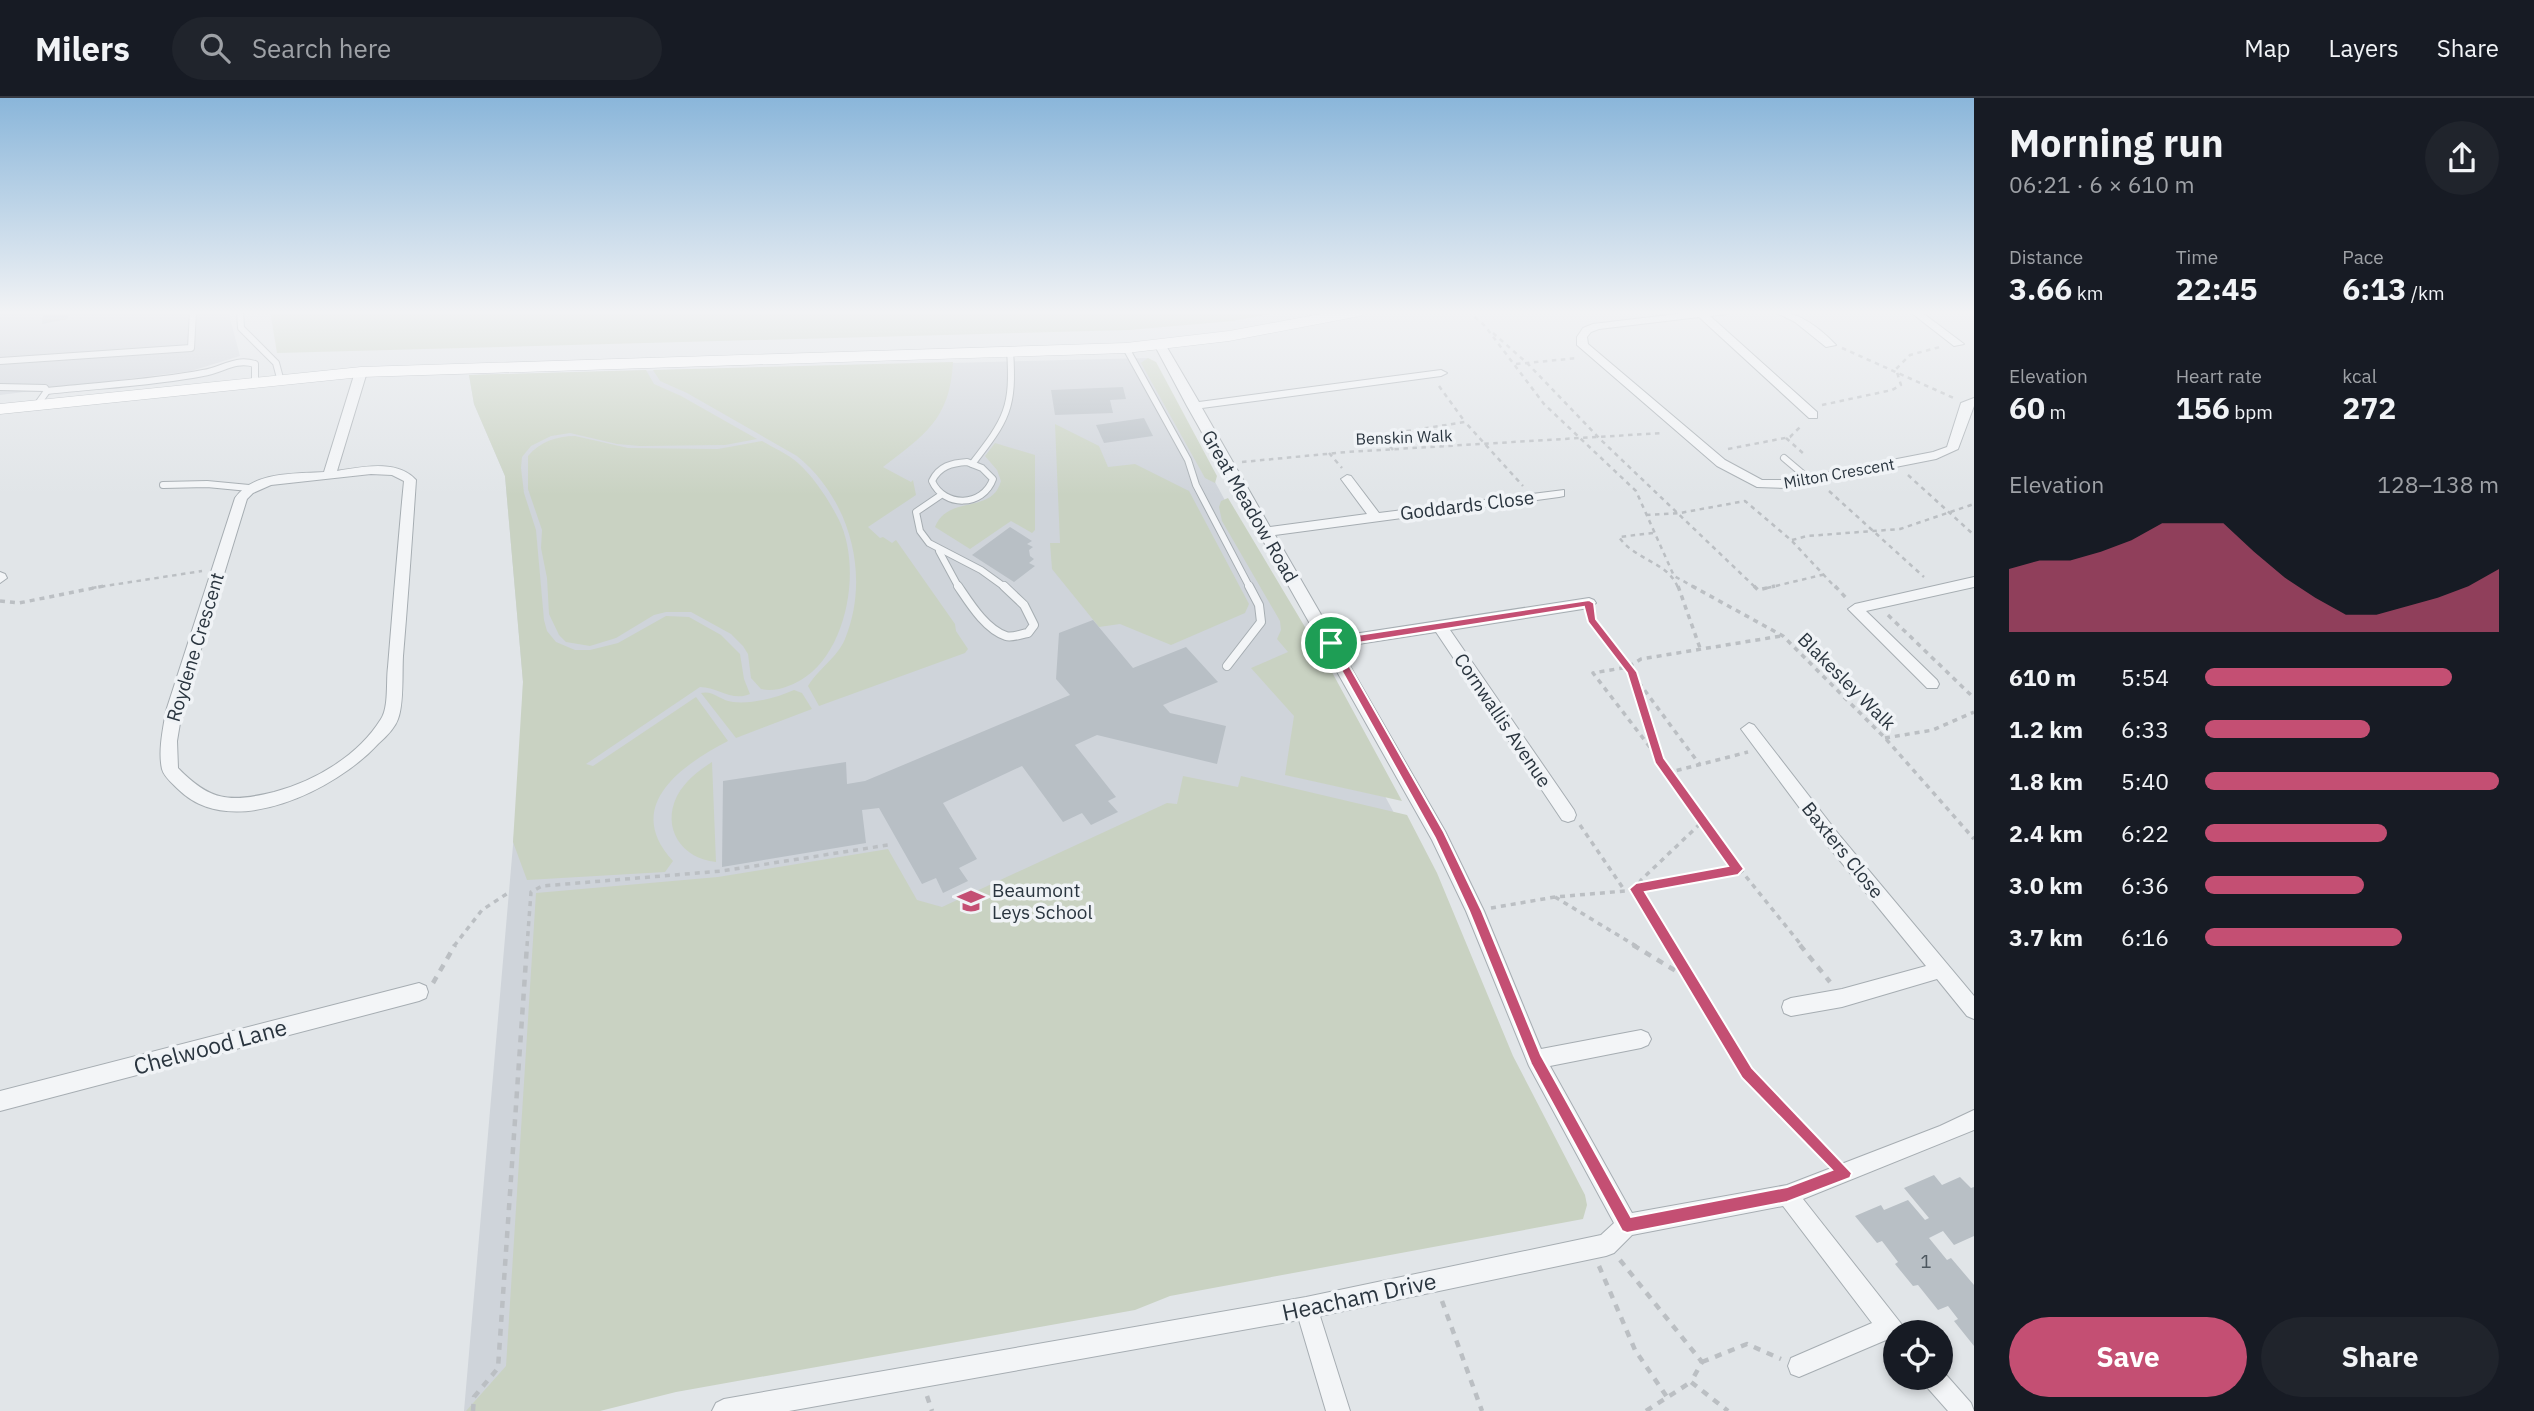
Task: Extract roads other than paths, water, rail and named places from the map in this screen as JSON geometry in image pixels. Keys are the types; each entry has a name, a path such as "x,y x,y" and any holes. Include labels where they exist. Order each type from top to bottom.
{"main road":[{"path":"0,410 42,398 357,372"}],"street":[{"path":"328,476 360,372"},
{"name":"Great Meadow Road","path":"1175,372 1439,836 1475,911 1536,1059 1627,1225"},
{"name":"Milton Crescent","path":"1614,372 1709,453 1733,471 1761,484 1812,479 1894,464 1952,449 1970,402"},
{"path":"1765,372 1812,415"},
{"path":"1193,406 1441,373"},
{"name":"Roydene Crescent","path":"382,471 405,475 410,480 391,718 376,738 356,757 308,790 238,804 199,797 170,771 169,741 174,711 218,568 241,498 249,488 263,483 382,471"},
{"name":"Goddards Close","path":"1347,479 1375,516"},
{"name":"Goddards Close","path":"1265,532 1559,493"},
{"path":"1932,684 1855,609 1974,582"},
{"name":"Cornwallis Avenue","path":"1331,643 1589,603"},
{"name":"Cornwallis Avenue","path":"1438,625 1568,815"},
{"name":"Baxters Close","path":"1749,729 1834,841 1974,1010"},
{"path":"1791,1007 1842,998 1940,970"},
{"name":"Chelwood Lane","path":"0,1101 419,992"},
{"path":"1536,1059 1641,1039"},
{"path":"1627,1225 1787,1195 1945,1134 1974,1120"},
{"path":"1787,1195 1884,1320"},
{"name":"Heacham Drive","path":"724,1411 1306,1308 1599,1246 1627,1225"},
{"path":"1306,1308 1338,1411"},
{"path":"1799,1366 1883,1334"},
{"path":"1944,1390 1963,1411"}],"lane":[{"path":"278,372 280,379"},
{"path":"972,464 1009,415 1013,389 1012,372"},
{"path":"1139,372 1188,460 1196,485 1259,605 1261,622 1227,666"},
{"path":"0,387 45,388 42,398"},
{"path":"1784,457 1812,479"},
{"path":"957,463 972,464 990,473 993,479 989,491 982,496 964,501 941,495 933,488 932,481 939,469 957,463"},
{"path":"163,485 242,485 249,488"},
{"path":"939,551 960,559 1012,592 1032,614 1034,625 1028,633 1008,637 991,628 952,576 939,551 920,532 916,512 941,495"}],"place":[{"name":"Beaumont Leys School","path":"971,901"}]}
